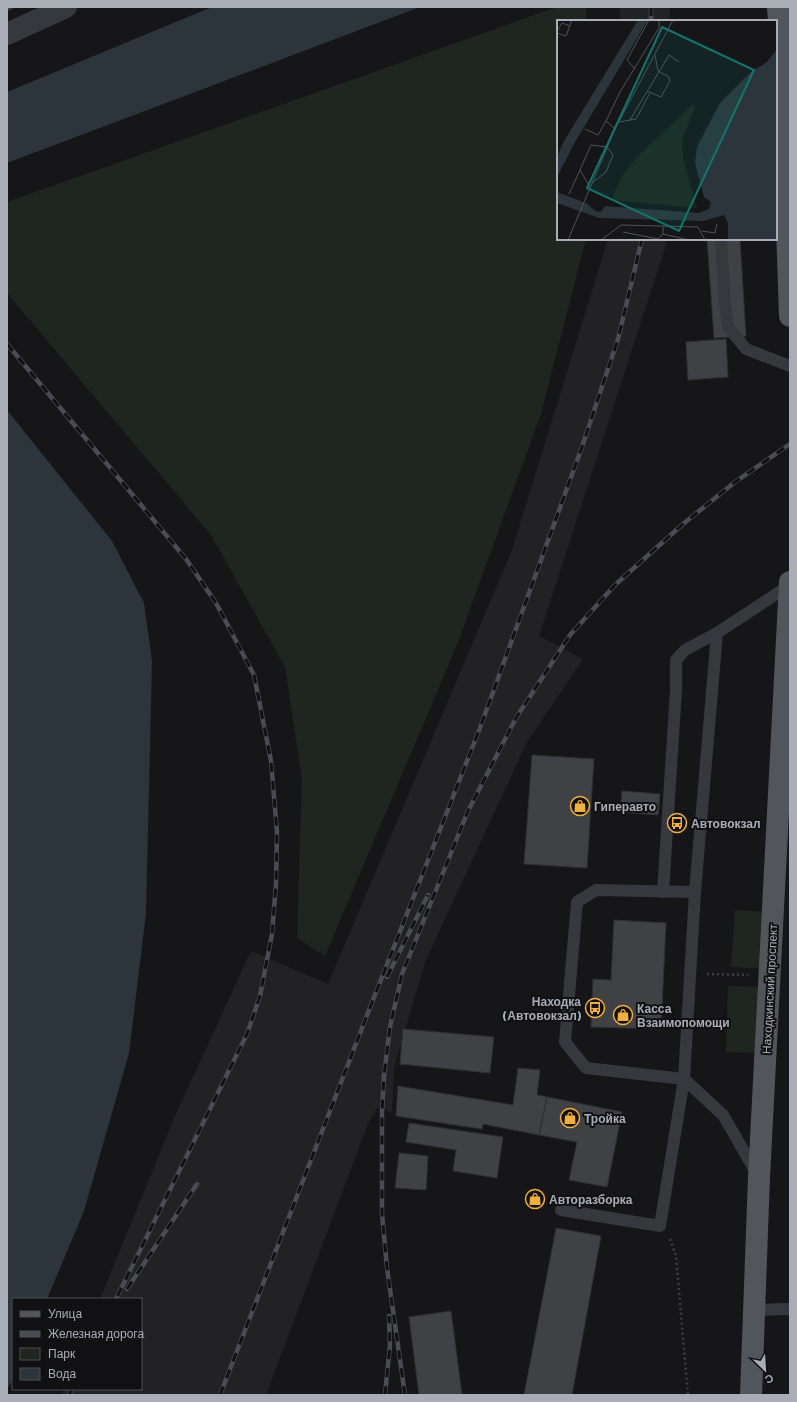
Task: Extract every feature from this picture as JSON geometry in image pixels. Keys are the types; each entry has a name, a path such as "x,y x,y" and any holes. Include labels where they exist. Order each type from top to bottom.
{"main road":[{"path":"783,20 779,54 790,316"},
{"name":"Находкинский проспект","path":"751,1395 759,1177 790,582"}],"street":[{"path":"7,34 66,7"}],"lane":[{"path":"721,240 728,327 746,349 790,366"},
{"path":"663,892 676,690 676,660 685,650 717,633 790,586"},
{"path":"561,1210 660,1226 684,1079 695,892 717,633"},
{"path":"695,892 596,890 578,902 565,1042 586,1068 684,1079 722,1115 759,1177"},
{"path":"755,1310 790,1309"}],"path":[{"path":"690,974 770,975"},
{"path":"660,1226 669,1238 676,1256 688,1395"}],"shaded area":[{"path":"620,7 670,7 670,20 620,20"},
{"path":"608,240 668,240 539,636 583,659 527,742 426,960 394,1067 392,1113 377,1108 368,1124 266,1395 61,1395 64,1390 142,1390 142,1298 100,1298 174,1118 251,951 328,984 512,550"}],"green space":[{"path":"557,7 586,7 586,20 557,20 557,240 586,240 541,414 457,645 325,956 297,938 302,780 285,667 211,535 7,293 7,202"},
{"path":"735,910 768,912 764,969 731,967"},
{"path":"728,986 764,987 762,1053 726,1052"}],"water":[{"path":"212,7 420,7 7,163 7,92"},
{"path":"7,410 112,541 144,603 152,661 146,913 129,1053 84,1211 47,1298 12,1298 12,1381 7,1389"}],"building":[{"path":"7,7 16,7 7,11"},
{"path":"707,240 740,240 746,336 714,338"},
{"path":"726,339 728,377 688,380 686,342"},
{"path":"532,755 594,759 587,868 524,864"},
{"path":"622,791 660,794 658,815 620,812"},
{"path":"614,920 666,923 661,1029 591,1027 593,979 611,980"},
{"path":"403,1029 494,1037 490,1073 400,1064"},
{"path":"518,1068 540,1070 537,1095 547,1097 539,1135 483,1124 482,1129 396,1116 398,1086 513,1105"},
{"path":"547,1097 622,1112 607,1187 569,1180 577,1142 539,1135"},
{"path":"409,1123 503,1137 497,1178 453,1171 456,1150 406,1142"},
{"path":"399,1153 428,1156 426,1190 395,1188"},
{"path":"556,1228 601,1236 572,1395 524,1395"},
{"path":"451,1311 462,1395 419,1395 409,1317"}],"railway":[{"path":"651,7 651,20"},
{"path":"220,1395 480,728 582,447 618,339 642,240"},
{"path":"7,344 186,559 216,603 254,675 271,761 277,832 276,884 272,934 260,996 247,1034 116,1298"},
{"path":"405,1395 387,1268 382,1214 382,1112 384,1075 390,1027 402,974 468,811 516,718 570,635 615,585 683,524 735,482 790,444"},
{"path":"387,977 428,895"},
{"path":"127,1289 197,1184"},
{"path":"385,1395 390,1345 389,1316"},
{"path":"69,1395 72,1390"}],"place":[{"name":"Гиперавто","path":"580,806"},
{"name":"Автовокзал","path":"677,823"},
{"name":"Находка (Автовокзал)","path":"595,1008"},
{"name":"Касса Взаимопомощи","path":"623,1015"},
{"name":"Тройка","path":"570,1118"},
{"name":"Авторазборка","path":"535,1199"}]}
